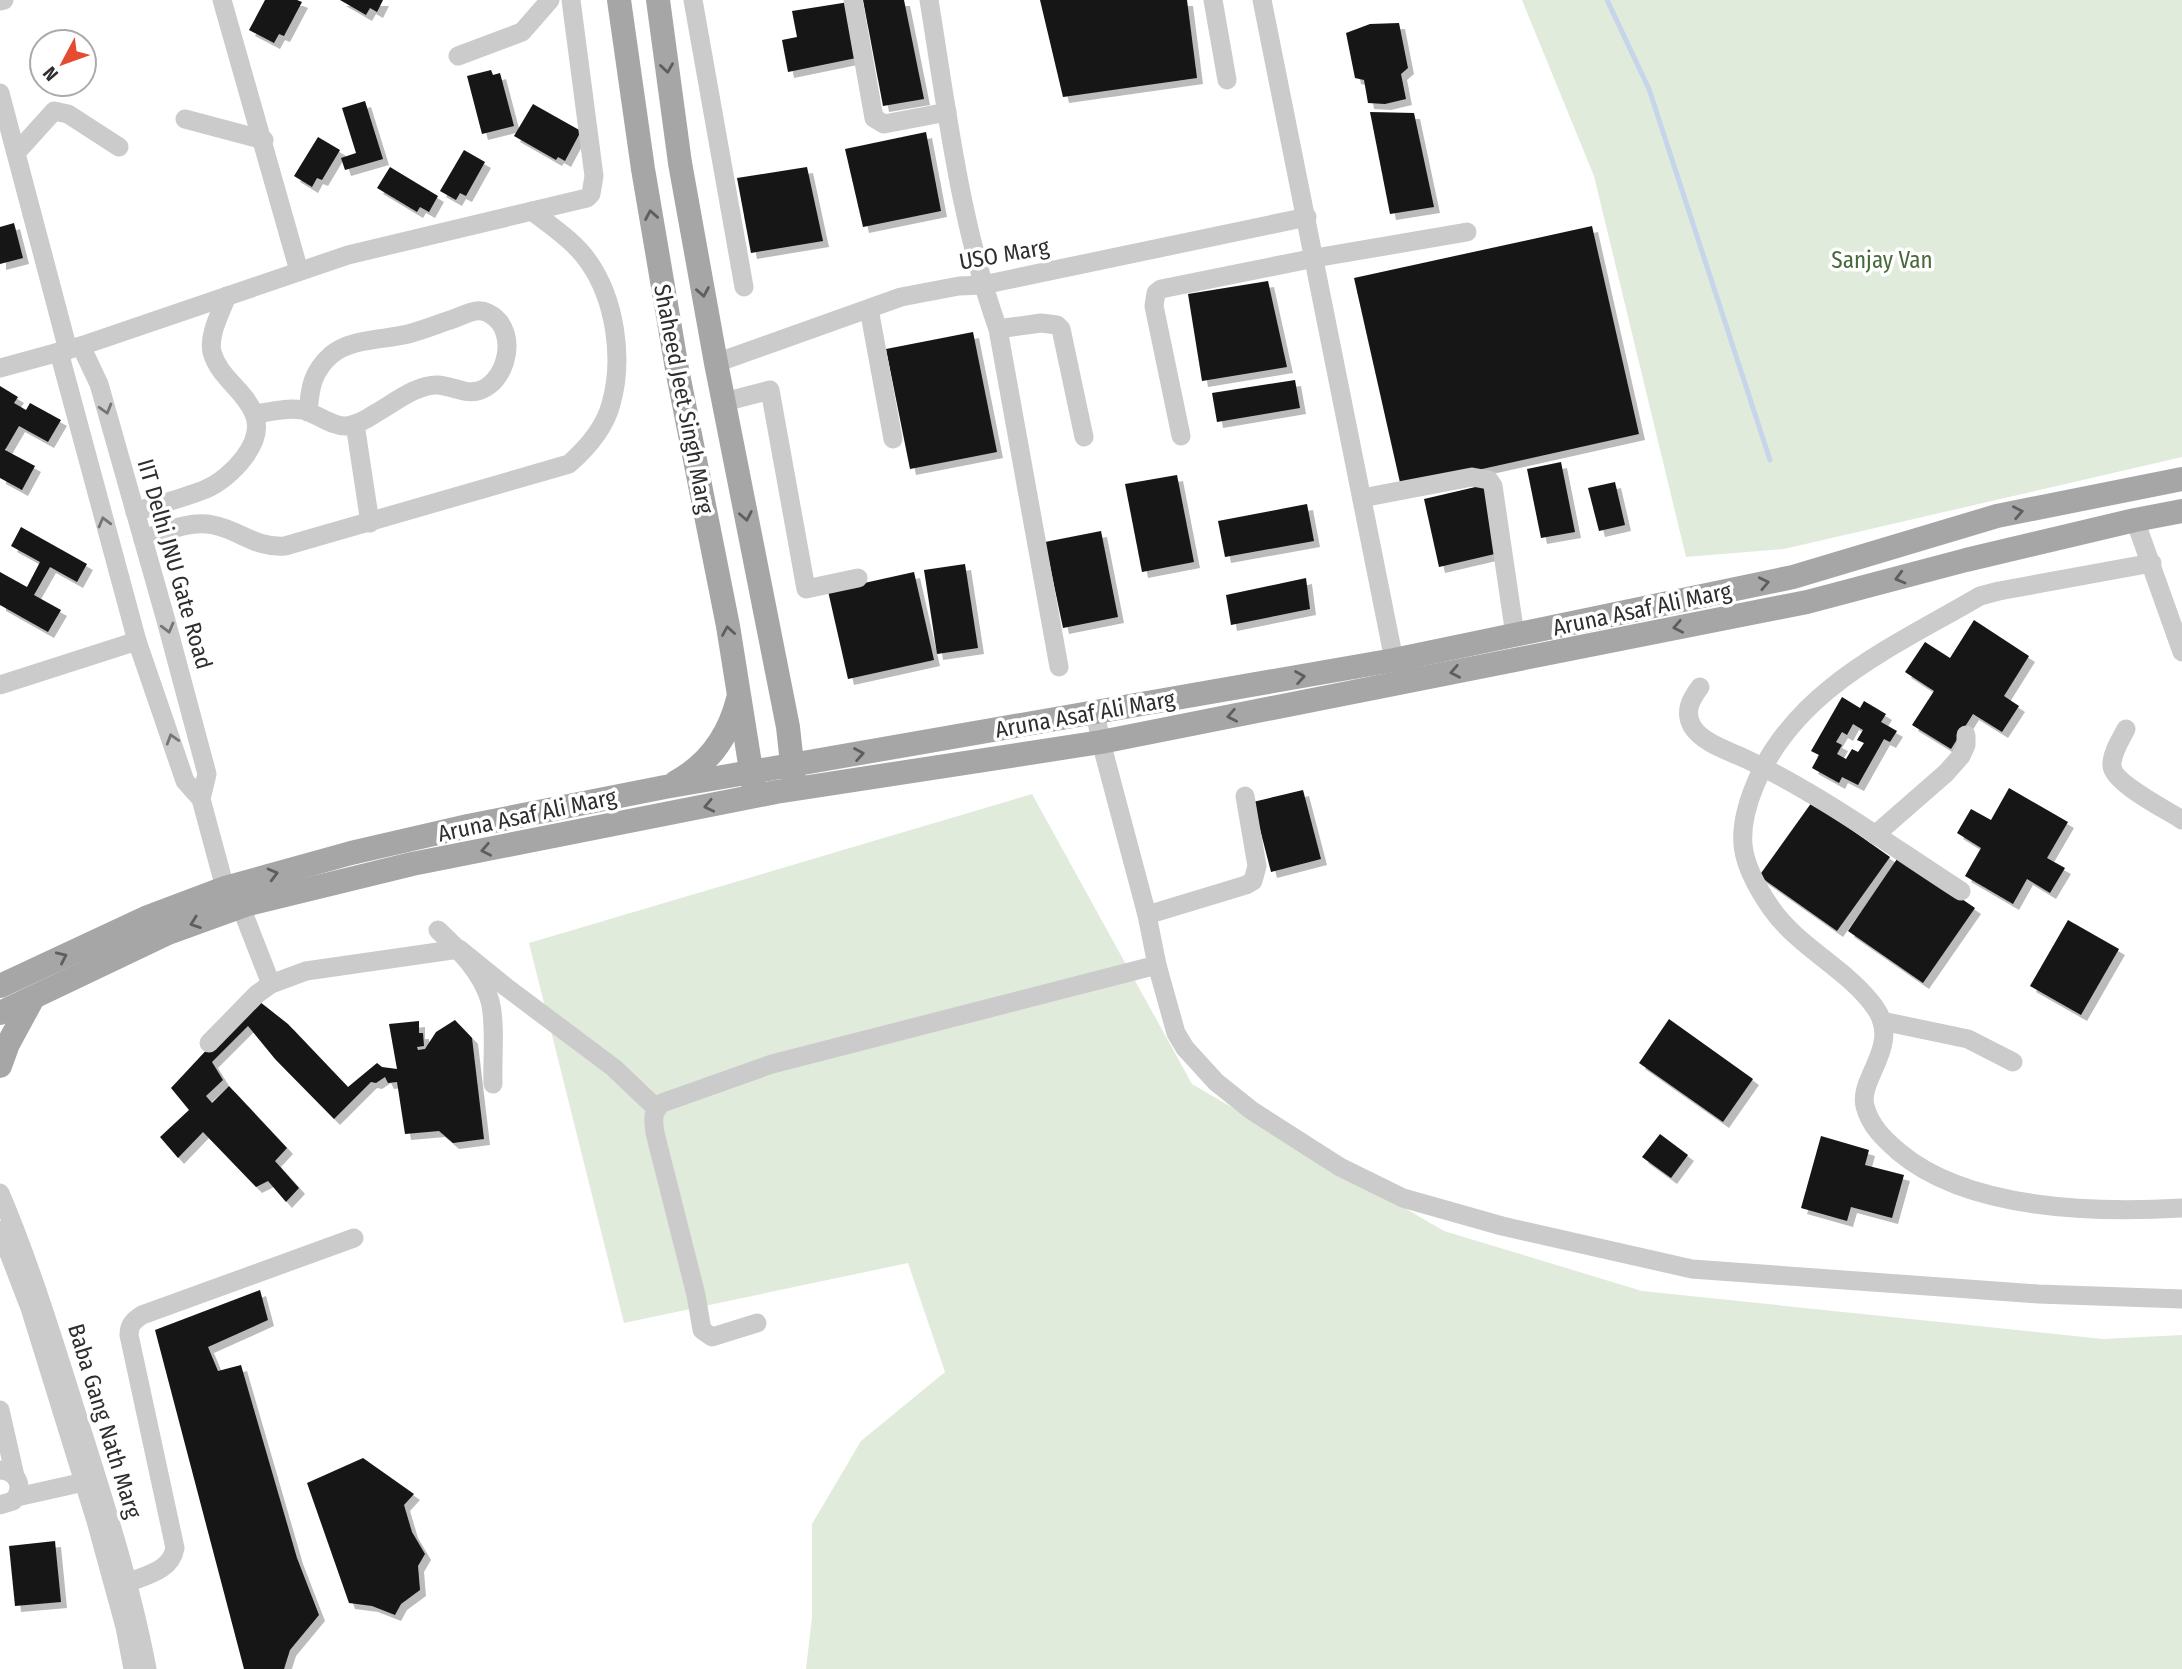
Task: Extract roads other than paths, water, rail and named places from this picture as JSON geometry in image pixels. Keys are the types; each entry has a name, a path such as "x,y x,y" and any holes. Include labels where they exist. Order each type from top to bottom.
{"main road":[{"name":"Shaheed Jeet Singh Marg","path":"619,0 643,169 677,369 728,626 753,785"},
{"name":"Shaheed Jeet Singh Marg","path":"658,0 680,163 716,363 788,727 794,778"},
{"name":"Aruna Asaf Ali Marg","path":"0,1013 168,933 241,907 412,864 753,785 1095,712 1394,660 1793,577 1997,516 2182,480"},
{"name":"Aruna Asaf Ali Marg","path":"794,778 1101,742 1807,602 1966,560 2182,511"},
{"path":"665,787 691,772 713,752 729,727 738,699"},
{"name":"Aruna Asaf Ali Marg","path":"0,986 148,917 225,888 351,853 468,826 665,787 753,785"},
{"path":"0,1066 8,1044 33,998"}],"street":[{"path":"222,0 264,140 299,271"},
{"path":"458,56 522,32 550,0"},
{"path":"0,368 69,349 361,251 587,198 591,194 594,176 571,0"},
{"path":"694,0 744,287"},
{"path":"853,0 874,118 878,122 891,123 947,112"},
{"path":"929,0 969,231 998,329 1059,667"},
{"path":"1213,0 1227,80"},
{"path":"1262,0 1394,660"},
{"path":"0,93 69,349"},
{"path":"16,153 54,111 68,114 119,147"},
{"path":"185,118 264,140"},
{"path":"143,538 200,524 215,525 259,545 285,546 569,464 582,453 603,423 611,405 617,367 616,343 607,300 598,276 576,247 532,211"},
{"name":"USO Marg","path":"716,363 924,292 983,285 1307,217"},
{"path":"1181,436 1154,306 1156,293 1161,289 1315,258 1467,232"},
{"path":"135,512 207,488 221,480 239,463 256,436 255,414 248,401 224,376 211,350 215,327 227,296"},
{"path":"869,309 893,439"},
{"path":"255,414 287,409 308,412 342,426 355,424 422,388 437,385 470,393 482,390 502,370 507,357 507,341 503,328 496,317 485,311 471,311 410,333 345,347 333,354 316,371 311,383 308,412"},
{"path":"998,329 1050,323 1061,329 1084,437"},
{"name":"IIT Delhi JNU Gate Road","path":"69,349 99,384 207,774 201,799"},
{"name":"IIT Delhi JNU Gate Road","path":"69,349 137,641 185,781 201,799 225,888"},
{"path":"724,402 770,390 806,589 858,578"},
{"path":"355,424 370,523"},
{"path":"1362,498 1472,477 1489,480 1493,486 1515,635"},
{"path":"2135,520 2182,652"},
{"path":"2152,564 1980,596 1833,684 1788,727 1763,767 1744,812 1742,830 1743,851 1749,870 1770,907 1789,932 1874,1006 1882,1021 1883,1037 1879,1059 1866,1088 1864,1103 1871,1122 1883,1138 1918,1167 1963,1188 1992,1197 2129,1211 2182,1208"},
{"path":"0,685 137,641"},
{"path":"1700,687 1691,699 1688,711 1691,725 1708,741 1796,783 1961,891"},
{"path":"1095,712 1176,1032 1194,1061 1216,1082 1251,1110 1340,1167 1403,1198 1514,1229 1692,1269 2038,1294 2182,1299"},
{"path":"2126,729 2114,756 2114,772 2127,785 2182,820"},
{"path":"1875,835 1946,774 1961,756 1966,745 1966,735"},
{"path":"1147,915 1253,881 1257,866 1245,796"},
{"path":"241,907 271,984"},
{"path":"438,930 614,1068 656,1108"},
{"path":"209,1043 257,993 271,984 306,971 459,949"},
{"path":"459,949 491,1003 493,1084"},
{"path":"757,1323 712,1337 702,1330 696,1295 655,1133 653,1118 656,1108 662,1103 772,1064 1157,965"},
{"path":"1882,1021 1968,1039 2013,1062"},
{"name":"Baba Gang Nath Marg","path":"0,1193 43,1303 81,1449 84,1482 125,1627 133,1669"},
{"name":"Baba Gang Nath Marg","path":"0,1230 127,1583 139,1624 147,1669"},
{"path":"127,1583 165,1567 173,1558 175,1548 129,1328 142,1315 354,1238"},
{"path":"0,1410 8,1473 20,1486 8,1501"},
{"path":"8,1501 84,1482"}],"waterway":[{"path":"1607,0 1649,89 1770,460"}],"park label":[{"name":"Sanjay Van","path":"1882,260"}]}
